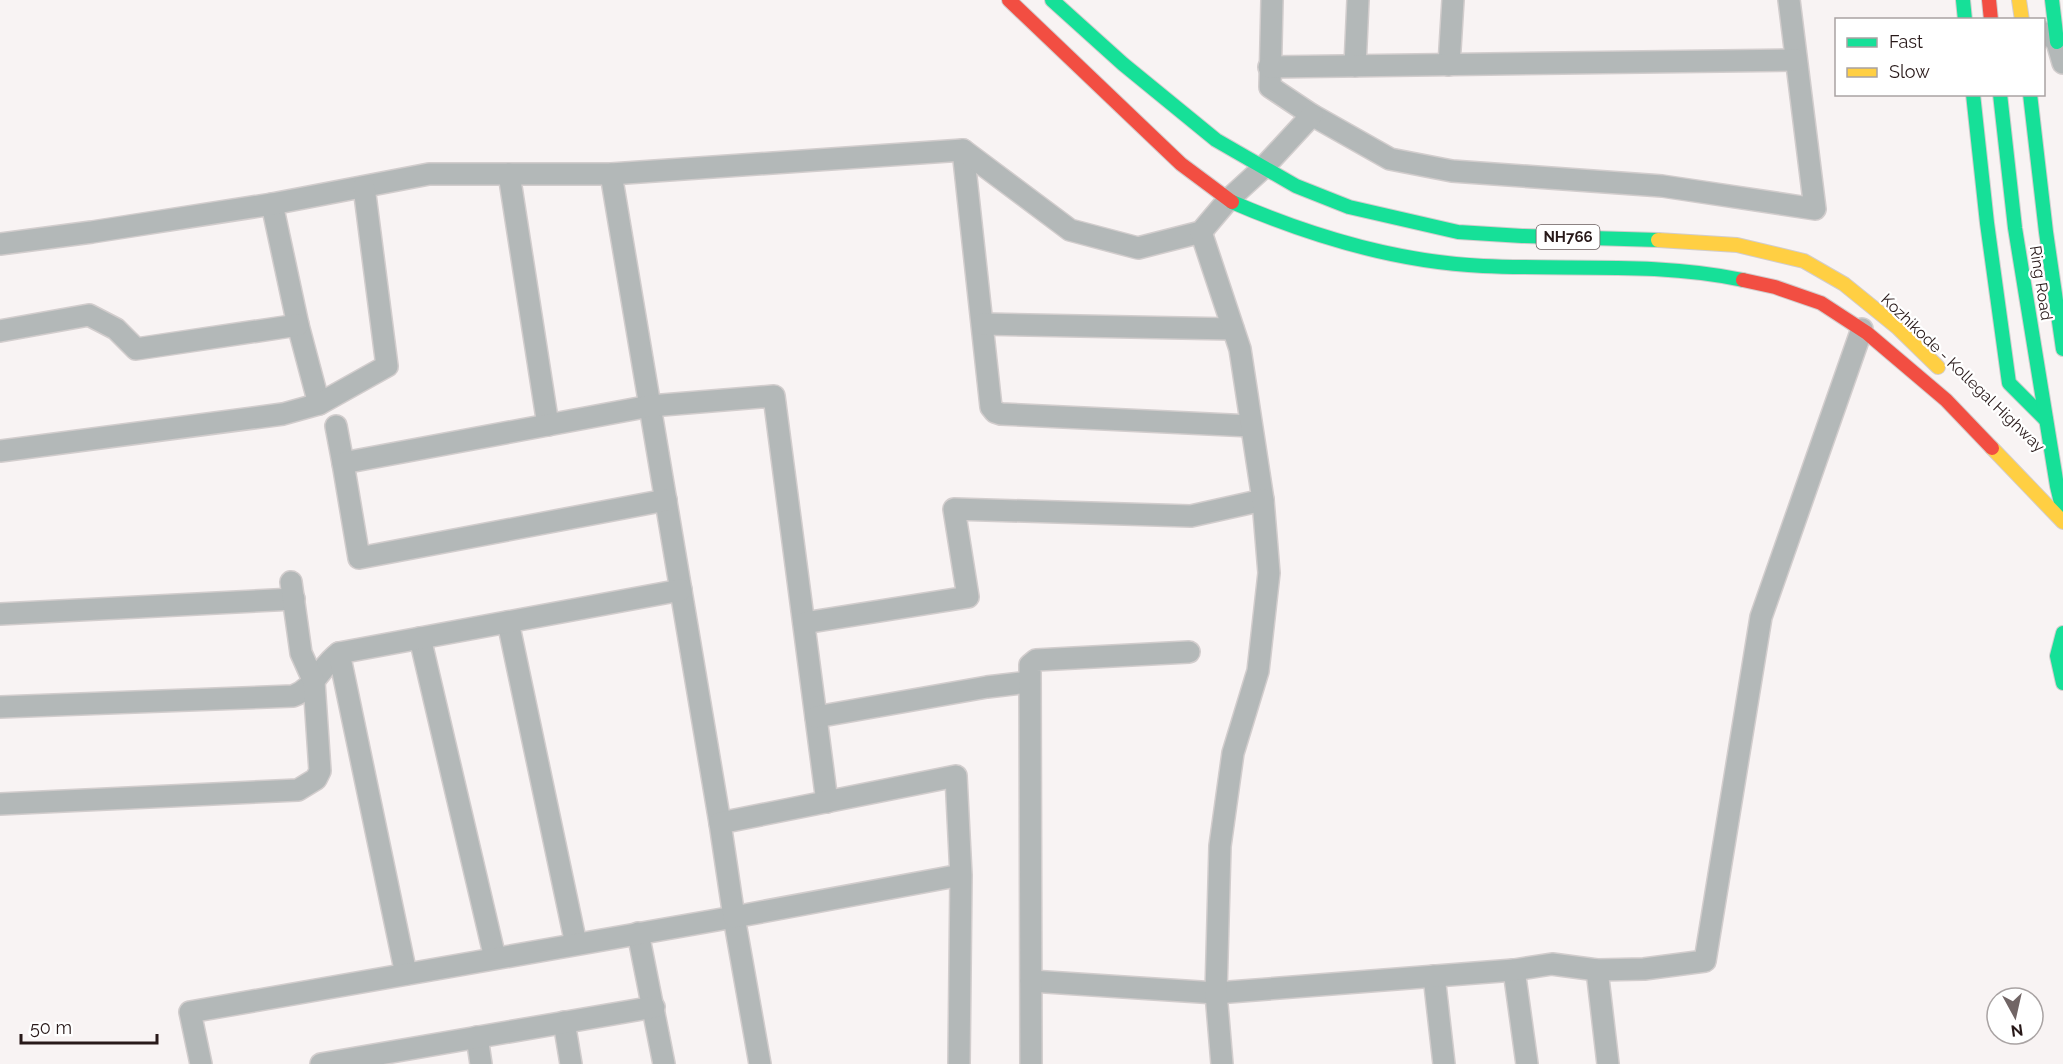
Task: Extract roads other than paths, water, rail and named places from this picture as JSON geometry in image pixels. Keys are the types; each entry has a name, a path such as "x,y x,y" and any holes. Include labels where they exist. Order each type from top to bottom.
{"main road":[{"name":"Kozhikode - Kollegal Highway","path":"1009,0 1181,164 1228,200 1288,225 1394,256 1482,266 1645,269 1723,276 1775,287 1821,303 1862,329 1946,400 2063,522"},
{"name":"Kozhikode - Kollegal Highway","path":"1052,0 1123,64 1216,140 1296,186 1348,207 1458,232 1737,244 1804,261 1844,284 1897,327 1946,375"},
{"path":"1963,0 1965,18"},
{"path":"1989,0 1991,18"},
{"path":"2050,36 2052,0"},
{"path":"1973,96 1987,223 2009,383 2046,420"},
{"name":"Ring Road","path":"2000,96 2015,228 2063,511"},
{"name":"Ring Road","path":"2030,96 2046,232 2063,349"},
{"name":"Kozhikode - Kollegal Highway","path":"2040,470 2060,489"},
{"path":"2063,633 2057,656 2063,682"}],"street":[{"path":"1272,0 1270,87 1312,115 1389,159 1452,171 1662,186 1815,209 1789,0"},
{"path":"1355,66 1358,0"},
{"path":"1449,65 1453,0"},
{"path":"2050,36 2063,63"},
{"path":"1269,67 1796,60"},
{"path":"0,244 273,204 429,174 612,174 963,150 1070,230 1138,248 1201,232 1228,200 1263,168 1312,115"},
{"path":"963,150 991,407 995,412 1251,426"},
{"path":"509,174 548,425"},
{"path":"612,174 760,1064"},
{"path":"0,451 283,414 320,404 387,366 364,187"},
{"path":"273,204 298,325 320,404"},
{"path":"1201,232 1240,349 1263,500 1269,573 1258,671 1233,753 1220,846 1216,993 1222,1064"},
{"path":"0,331 89,315 116,329 136,349 298,325"},
{"path":"983,324 1233,329"},
{"path":"1031,981 1216,993 1514,970 1552,964 1597,970 1644,969 1705,961 1761,617 1862,329"},
{"path":"343,463 650,406 774,396 827,802"},
{"path":"336,426 359,558 666,500"},
{"path":"804,622 968,597 954,509 1191,516 1263,500"},
{"path":"0,614 292,590 301,653 314,682 320,771 316,779 297,790 0,804"},
{"path":"0,707 293,696 304,692 314,682 322,668 339,653 681,590"},
{"path":"508,622 576,944"},
{"path":"420,638 495,958"},
{"path":"1031,1064 1030,665 1036,660 1189,652"},
{"path":"339,653 406,974"},
{"path":"816,717 987,687 1029,682"},
{"path":"720,823 956,776 961,875 959,1064"},
{"path":"201,1064 190,1012 961,875"},
{"path":"638,933 664,1064"},
{"path":"1514,970 1527,1064"},
{"path":"1597,970 1608,1064"},
{"path":"1434,976 1444,1064"},
{"path":"321,1064 654,1007"},
{"path":"564,1022 571,1064"},
{"path":"477,1037 481,1064"}]}
